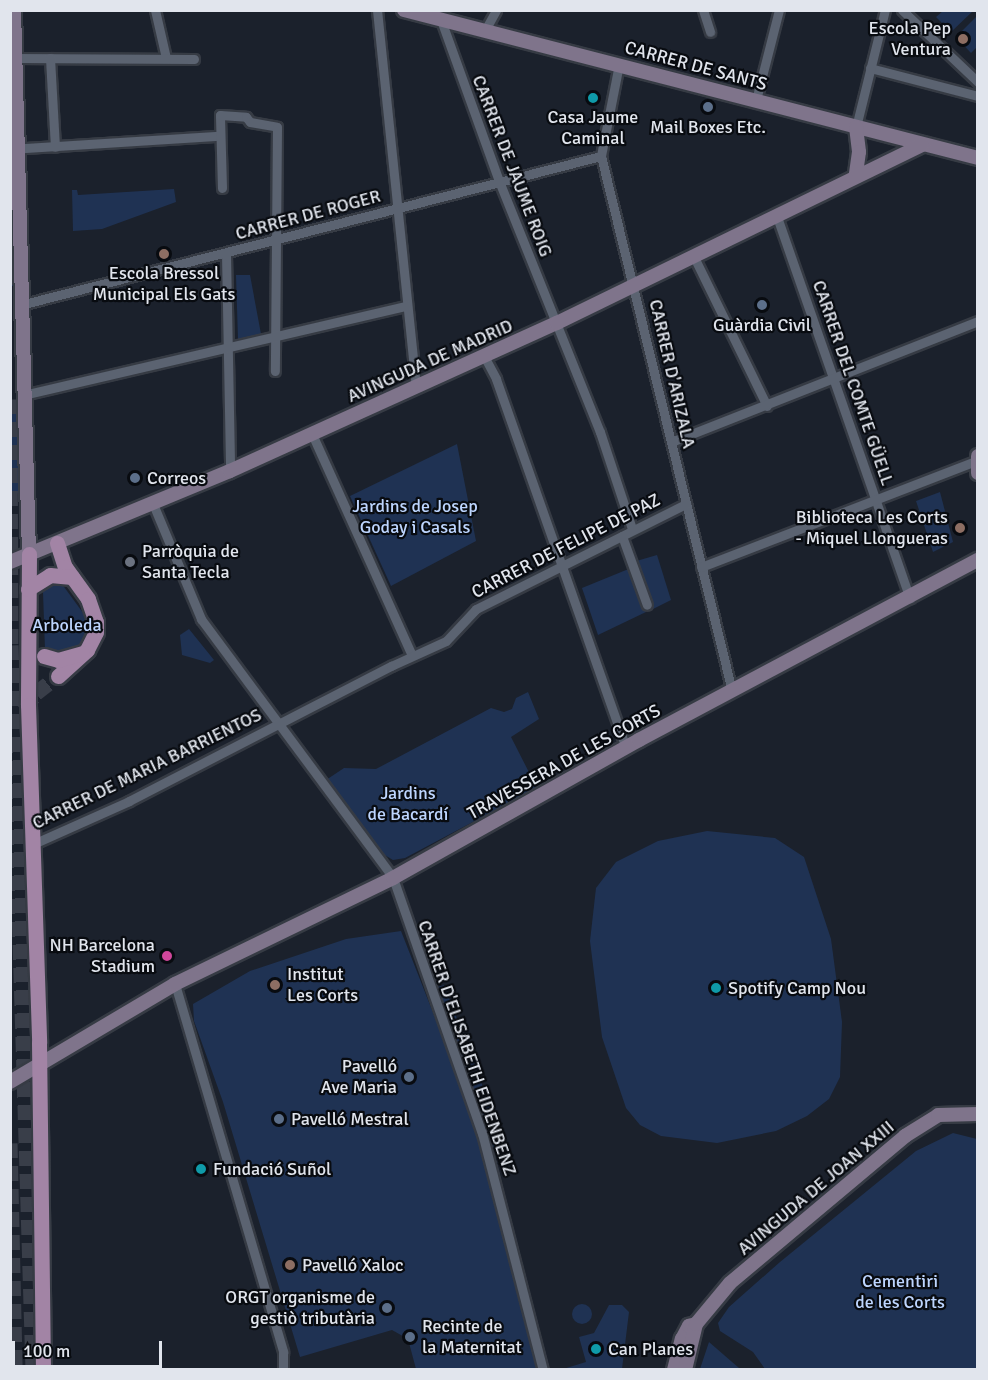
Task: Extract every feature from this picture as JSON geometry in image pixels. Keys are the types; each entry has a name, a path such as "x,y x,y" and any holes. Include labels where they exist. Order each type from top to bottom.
{"main road":[{"path":"14,10 15,149 27,394 28,589 39,1064 43,1370"},
{"name":"CARRER DE SANTS","path":"404,10 978,158"},
{"path":"856,127 859,152 856,174"},
{"name":"AVINGUDA DE MADRID","path":"10,562 230,471 557,323 856,174 922,144"},
{"path":"57,543 72,577 88,599 96,622 93,641 87,650 58,676"},
{"name":"TRAVESSERA DE LES CORTS","path":"10,1082 175,984 393,878 626,748 978,560"},
{"path":"28,589 50,575 72,577"},
{"path":"44,656 66,659 87,650"},
{"name":"AVINGUDA DE JOAN XXIII","path":"685,1370 696,1324 730,1282 905,1136 938,1115 978,1114"},
{"name":"AVINGUDA DE JOAN XXIII","path":"674,1370 682,1339 689,1326 696,1324"}],"street":[{"path":"155,10 166,58"},
{"path":"377,10 416,387"},
{"path":"484,32 496,10"},
{"path":"703,10 710,32"},
{"path":"756,100 779,10"},
{"path":"856,127 885,10"},
{"path":"902,10 978,82"},
{"name":"CARRER DE JAUME ROIG","path":"441,21 499,181 600,432 632,529"},
{"path":"15,58 194,59"},
{"path":"50,58 55,147"},
{"name":"CARRER D'ARIZALA","path":"619,64 601,156 732,691"},
{"path":"870,68 978,96"},
{"path":"222,188 220,115 246,117 250,122 277,127 275,371"},
{"path":"15,149 219,136"},
{"name":"CARRER DE ROGER","path":"24,304 601,156"},
{"name":"CARRER DEL COMTE GÜELL","path":"776,214 910,598"},
{"path":"226,254 230,471"},
{"path":"693,255 767,406"},
{"path":"27,394 227,350 406,306"},
{"path":"670,442 834,380 978,321"},
{"path":"484,356 496,379 560,567 626,748"},
{"path":"312,434 412,655"},
{"path":"701,567 876,498 977,463"},
{"name":"CARRER D'ELISABETH EIDENBENZ","path":"153,504 201,619 276,724 393,878 482,1133 543,1370"},
{"name":"CARRER DE FELIPE DE PAZ","path":"276,724 412,655 446,641 476,609 686,504"},
{"path":"622,536 647,606"},
{"name":"CARRER DE MARIA BARRIENTOS","path":"33,844 129,801 265,733 276,724"},
{"path":"175,984 283,1352 283,1370"}],"green space":[{"path":"943,11 973,11 951,32 936,17"},
{"path":"977,16 977,47 971,53 956,37"},
{"path":"10,163 15,279 15,286 10,286"},
{"path":"174,189 176,202 102,229 73,231 72,190 77,190 78,195"},
{"path":"236,275 250,275 261,334 238,340"},
{"path":"20,405 24,495 11,492 10,409"},
{"name":"Jardins de Josep Goday i Casals","path":"457,444 476,541 391,586 350,496"},
{"path":"940,492 953,542 933,552 916,501"},
{"path":"657,555 671,600 651,610 633,562"},
{"path":"631,568 646,612 598,635 582,588"},
{"name":"Arboleda","path":"59,580 89,621 82,645 57,654 45,650 43,592 45,587"},
{"path":"189,629 214,660 210,663 182,655 180,635"},
{"name":"Jardins de Bacardí","path":"528,692 539,719 511,737 537,788 405,858 393,860 383,854 326,780 344,768 376,769 491,708 504,712 512,709 516,698"},
{"name":"Spotify Camp Nou","path":"707,831 775,838 804,857 831,939 842,1022 840,1077 829,1099 807,1116 776,1131 717,1143 661,1136 640,1125 626,1108 602,1037 590,941 596,888 616,862 658,841"},
{"path":"401,931 463,1089 496,1203 537,1369 416,1369 408,1339 392,1330 300,1357 223,1102 194,1021 193,1004 250,971 346,939"},
{"path":"444,985 475,1065 465,1069 434,988"},
{"path":"480,1079 504,1146 492,1149 470,1082"},
{"name":"Cementiri de les Corts","path":"953,1133 977,1139 977,1369 765,1369 753,1352 720,1331 718,1323 729,1307 780,1262 916,1151"},
{"path":"582,1304 589,1307 592,1314 589,1321 582,1324 575,1321 572,1314 575,1307"},
{"path":"609,1305 622,1305 629,1312 622,1369 563,1369 586,1362 579,1337 594,1333"},
{"path":"709,1342 739,1368 739,1369 700,1369"}],"tunnel":[{"path":"10,399 11,645 33,1370"},
{"path":"24,710 36,693 58,676"},
{"path":"10,1143 15,1370"}],"place":[{"name":"Escola Pep Ventura","path":"963,39"},
{"name":"Casa Jaume Caminal","path":"593,98"},
{"name":"Mail Boxes Etc.","path":"708,107"},
{"name":"Escola Bressol Municipal Els Gats","path":"164,254"},
{"name":"Guàrdia Civil","path":"762,305"},
{"name":"Correos","path":"135,478"},
{"name":"Biblioteca Les Corts - Miquel Llongueras","path":"960,528"},
{"name":"Parròquia de Santa Tecla","path":"130,562"},
{"name":"NH Barcelona Stadium","path":"167,956"},
{"name":"Institut Les Corts","path":"275,985"},
{"name":"Spotify Camp Nou","path":"716,988"},
{"name":"Pavelló Ave Maria","path":"409,1077"},
{"name":"Pavelló Mestral","path":"279,1119"},
{"name":"Fundació Suñol","path":"201,1169"},
{"name":"Pavelló Xaloc","path":"290,1265"},
{"name":"ORGT organisme de gestiò tributària","path":"387,1308"},
{"name":"Recinte de la Maternitat","path":"410,1337"},
{"name":"Can Planes","path":"596,1349"}]}
